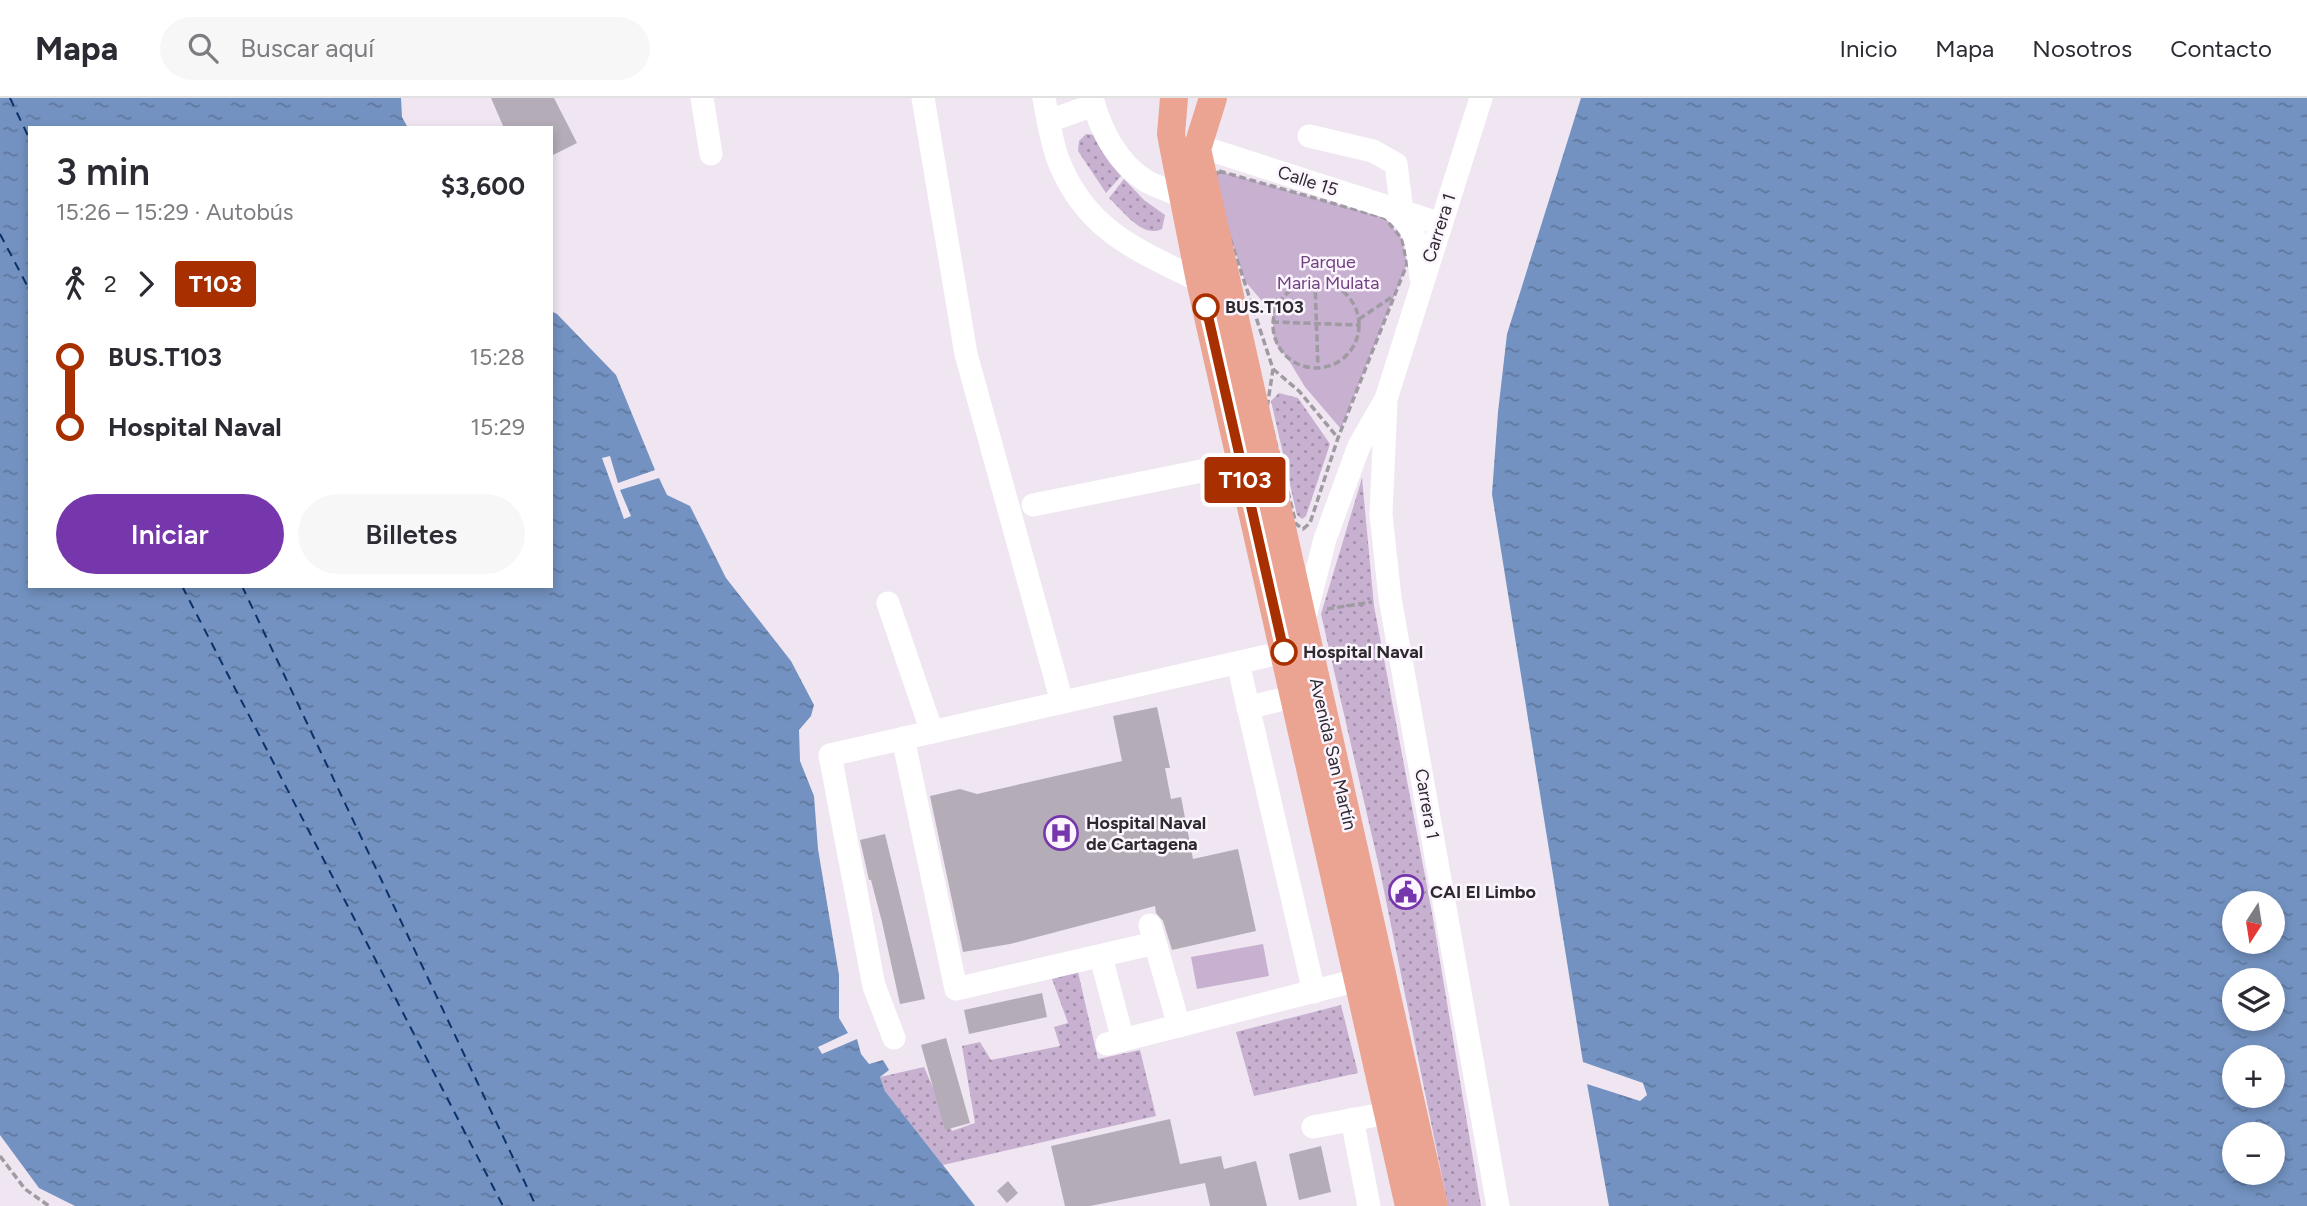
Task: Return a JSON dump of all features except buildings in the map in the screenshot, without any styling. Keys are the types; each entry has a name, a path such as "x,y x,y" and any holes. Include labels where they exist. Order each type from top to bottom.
{"main road":[{"name":"Avenida San Martín","path":"1174,98 1171,134 1185,150 1310,616 1434,1206"},
{"name":"Avenida San Martín","path":"1213,98 1185,150 1182,196 1409,1206"}],"street":[{"path":"702,98 711,154"},
{"path":"923,98 966,354 1062,702"},
{"path":"1044,98 1058,159 1074,193 1092,217 1141,252 1200,281"},
{"name":"Carrera 1","path":"1284,652 1310,616 1325,539 1359,446 1386,399 1481,98"},
{"path":"1049,121 1093,102 1103,130 1124,161 1147,181 1182,196"},
{"path":"1309,136 1373,150 1396,164 1395,209 1416,236 1422,283"},
{"name":"Calle 15","path":"1185,150 1211,150 1441,224"},
{"name":"Carrera 1","path":"1386,399 1381,514 1390,598 1498,1206"},
{"path":"1033,505 1241,463"},
{"path":"888,603 932,732"},
{"path":"894,1038 874,986 830,755 1284,652"},
{"path":"1238,663 1314,992"},
{"path":"1248,708 1294,696"},
{"path":"903,738 956,989 1101,957 1153,934 1179,1026"},
{"path":"1101,957 1115,1042 1358,980"},
{"path":"1313,1126 1388,1113"},
{"path":"1352,1119 1368,1206"}],"path":[{"path":"1219,170 1385,218 1402,239 1407,264 1338,438 1310,523 1303,529 1297,524 1267,408 1273,369 1211,180 1219,170"},
{"path":"1315,282 1318,368"},
{"path":"1315,282 1340,290 1354,304 1359,319 1354,345 1348,354 1335,364 1318,368 1300,366 1281,352 1273,333 1272,322 1276,306 1288,292 1298,286 1315,282"},
{"path":"1359,319 1394,296"},
{"path":"1272,322 1359,325"},
{"path":"1273,369 1299,391 1338,438"},
{"path":"1310,616 1390,598"},
{"path":"0,1156 25,1189 49,1206"}],"green space":[{"path":"1086,134 1095,135 1122,175 1106,193 1078,151 1079,141"},
{"name":"Parque Maria Mulata","path":"1219,171 1385,218 1402,239 1407,264 1341,429 1305,387 1276,344 1273,314 1245,281 1211,180"},
{"path":"1124,179 1144,200 1165,215 1162,229 1155,231 1141,227 1109,198"},
{"path":"1279,393 1298,398 1330,444 1306,516 1302,519 1297,515 1271,401"},
{"path":"1362,478 1374,606 1432,913 1481,1206 1448,1206 1380,871 1321,614"},
{"path":"1263,944 1269,976 1197,989 1191,957"},
{"path":"1078,972 1098,1059 1140,1050 1156,1116 943,1165 885,1091 880,1077 924,1067 952,1131 975,1123 962,1046 980,1042 991,1060 1060,1046 1054,1027 1068,1023 1052,979"},
{"path":"1341,1005 1358,1073 1254,1096 1236,1032"}],"water":[{"path":"0,98 401,98 402,117 407,126 28,126 28,588 553,588 553,312 557,314 616,375 655,470 618,483 610,456 602,458 624,519 631,516 620,490 659,478 667,495 690,506 726,578 791,661 814,705 811,716 799,730 800,761 814,796 818,849 839,975 839,1018 848,1033 818,1047 822,1054 857,1039 861,1054 869,1064 883,1060 889,1070 880,1077 885,1091 975,1206 75,1206 39,1188 0,1135"},
{"path":"1581,98 2307,98 2307,1206 1609,1206 1587,1084 1640,1101 1647,1095 1643,1083 1583,1062 1492,494 1507,334"}],"ferry route":[{"path":"10,98 28,136"},
{"path":"0,234 28,287"},
{"path":"183,588 503,1206"},
{"path":"243,588 536,1206"}],"bus line":[{"name":"T103","path":"1206,307 1284,652"}],"place":[{"name":"BUS.T103","path":"1206,307"},
{"name":"Hospital Naval","path":"1284,652"},
{"name":"Hospital Naval de Cartagena","path":"1061,833"},
{"name":"CAI El Limbo","path":"1406,892"}]}
